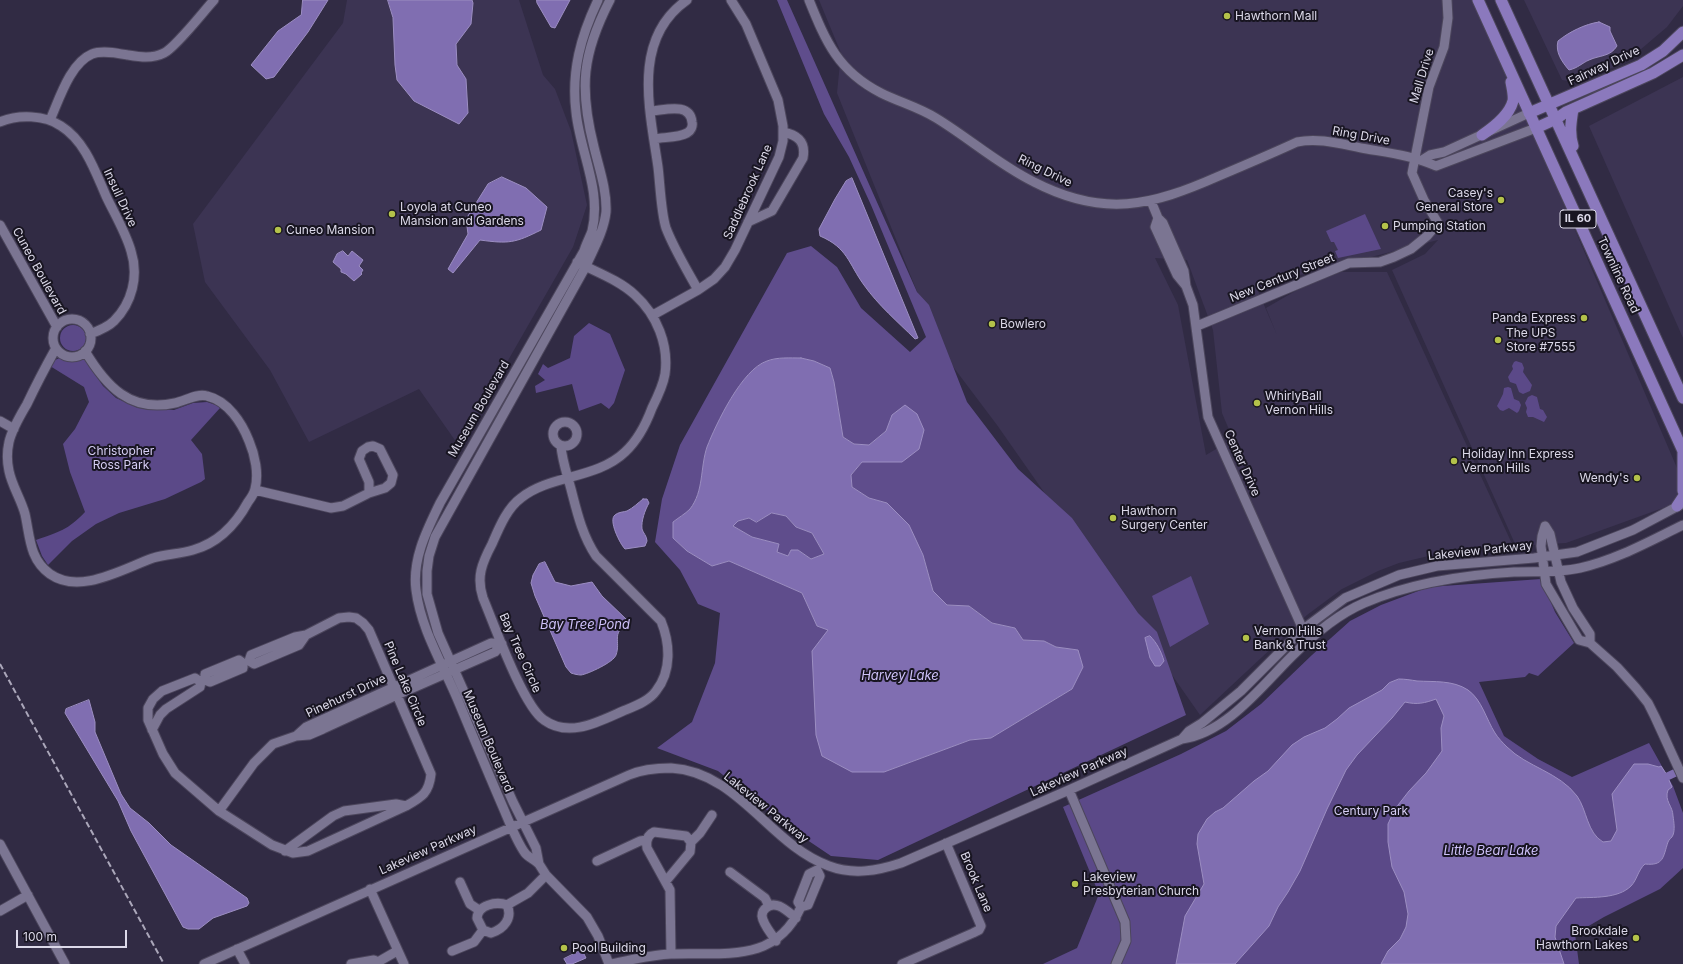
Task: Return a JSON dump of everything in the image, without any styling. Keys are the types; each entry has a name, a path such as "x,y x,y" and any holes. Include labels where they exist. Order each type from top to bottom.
{"main road":[{"name":"Townline Road","path":"1478,0 1683,451"},
{"name":"Townline Road","path":"1501,0 1683,398"},
{"name":"Fairway Drive","path":"1529,113 1641,65 1663,51 1683,32"},
{"path":"1536,128 1573,109 1652,74 1683,55"},
{"path":"1482,135 1495,127 1509,110 1513,100 1510,71"},
{"path":"1573,109 1570,122 1570,136 1578,166"},
{"path":"1683,451 1683,490"},
{"path":"1680,505 1683,497"}],"street":[{"path":"50,120 74,69 81,61 92,54 101,52 143,58 152,58 164,53 214,0"},
{"name":"Museum Boulevard","path":"539,864 536,848 447,663 420,613 416,589 417,565 425,534 440,503 577,262 592,231 595,208 594,189 576,111 576,65 580,43 588,20 598,0"},
{"name":"Museum Boulevard","path":"447,663 427,594 427,571 429,556 435,536 586,266 600,235 606,213 605,192 588,123 584,97 585,78 592,39 610,0"},
{"path":"687,0 675,10 662,27 653,46 647,82 665,224 677,251 698,290"},
{"name":"Saddlebrook Lane","path":"653,316 714,279 725,266 779,157 783,132 778,100 746,24 731,0"},
{"name":"Ring Drive","path":"809,0 830,47 852,73 862,82 881,93 924,110 955,129 1016,172 1055,193 1077,199 1114,204 1151,201 1172,196 1303,140 1329,142 1418,159 1436,166 1536,128"},
{"name":"Mall Drive","path":"1418,159 1429,87 1444,44 1448,18 1447,0"},
{"path":"651,111 682,109 692,118 693,125 689,132 683,135 654,139"},
{"path":"1418,159 1444,152 1529,113"},
{"name":"Insull Drive","path":"0,122 22,117 50,120 61,126 75,137 86,152 131,251 135,272 132,294 114,322 90,334"},
{"path":"748,222 772,211 804,158 803,142 793,134 783,132"},
{"name":"New Century Street","path":"1197,326 1280,293 1349,263 1380,262 1411,248 1427,236 1438,224 1424,200 1412,173 1418,159"},
{"name":"Center Drive","path":"1151,201 1158,218 1163,223 1184,271 1186,286 1194,305 1208,417 1308,641"},
{"name":"Cuneo Boulevard","path":"0,225 57,328"},
{"name":"Bay Tree Circle","path":"568,479 581,528 590,547 596,556 661,621 667,634 668,648 664,676 656,691 643,702 592,726 573,728 557,727 542,719 528,702 502,644 480,587 480,575 486,555 506,515 519,498 531,491 609,464 625,452 645,427 665,375 665,356 661,336 653,316 635,294 624,286 577,262"},
{"path":"75,320 85,324 90,334 90,343 86,351 81,355 70,357 60,352 56,348 53,338 57,328 65,321 75,320"},
{"path":"56,348 14,429 9,443 7,456 9,472 25,513 29,543 36,559 44,569 53,576 68,582 90,582 156,557 193,550 209,544 227,532 242,514 255,490 257,469 250,442 242,426 232,412 220,401 206,395 164,405 140,403 117,392 104,381 86,351"},
{"path":"0,421 14,429"},
{"path":"255,490 330,508 343,506 369,493 389,486 393,479 393,475 383,453 377,447 372,446 365,448 359,459 369,482 369,493"},
{"path":"561,446 568,479"},
{"name":"Lakeview Parkway","path":"204,964 512,826 634,773 652,769 679,769 710,778 722,785 818,866 844,870 867,871 884,869 1069,790 1182,738 1241,691 1302,630 1345,598 1399,575 1450,564 1556,556 1577,552 1633,530 1680,505"},
{"name":"Lakeview Parkway","path":"1182,738 1195,737 1221,724 1250,700 1308,641 1333,622 1358,606 1422,584 1442,579 1513,572 1544,572 1580,568 1610,558 1683,525"},
{"path":"1590,643 1590,634 1568,598 1559,571 1550,534 1545,526 1542,536 1542,556 1546,584 1579,640 1590,643 1617,667 1648,703 1683,778"},
{"name":"Pine Lake Circle","path":"339,618 356,618 363,622 368,630 431,774 428,790 419,799 406,806 308,851 293,853 272,845 219,811 175,774 163,754 152,730 148,720 148,708 153,698 162,691 195,678 203,681 210,682 243,668 246,662 254,664 299,645 306,635 339,618"},
{"name":"Pinehurst Drive","path":"395,691 447,663 491,642 502,644"},
{"name":"Pinehurst Drive","path":"219,811 254,763 273,744 296,736 306,727 395,691 451,672 495,652 502,644"},
{"name":"Museum Boulevard","path":"451,672 512,826 525,853 539,864"},
{"path":"152,730 160,715 166,709 200,687 203,681"},
{"path":"1069,790 1125,922 1126,941 1116,964"},
{"path":"285,851 333,816 344,811 396,804 406,806"},
{"path":"666,881 690,852 691,842 700,833 712,815"},
{"path":"671,954 670,890 647,848 647,840 651,834 658,832 686,836 691,842"},
{"path":"597,861 640,840 647,840"},
{"name":"Brook Lane","path":"902,964 979,930 981,926 979,918 946,843"},
{"path":"0,844 65,964"},
{"path":"539,864 546,875 587,917 598,936 610,964 671,954 710,960 741,956 760,950 776,941 792,926 801,907 808,905 820,876 818,866"},
{"path":"730,872 765,898 769,906"},
{"path":"507,905 509,914 506,924 491,933 483,930 477,918 479,910 483,907 494,904 502,903 507,905 528,893 546,875"},
{"path":"460,882 470,904 479,910"},
{"path":"370,889 404,964"},
{"path":"0,910 28,895"},
{"path":"776,941 762,917 764,910 769,906 780,906 796,918"},
{"path":"452,951 474,942 483,930"},
{"path":"237,949 245,964"},
{"path":"351,964 374,960 378,963 397,951"}],"shaded area":[{"name":"Loyola at Cuneo Mansion and Gardens","path":"347,0 519,0 543,75 555,89 571,131 587,205 573,247 459,446 419,389 309,442 270,370 205,282 193,224 343,23"},
{"path":"777,0 787,0 917,292 929,305 967,402 1018,469 1072,518 1138,613 1157,632 1186,715 878,860 831,856 788,827 718,771 657,748 692,722 715,663 720,613 698,604 680,570 655,542 662,499 680,445 787,253 811,246 837,267 861,308 910,352 926,337 871,205 849,157 824,114","holes":["788,358 801,358 814,361 830,368 834,382 843,437 854,444 869,445 886,431 892,415 876,461 862,462 851,475 852,487 869,498 887,503 923,555 933,591 947,605 969,606 992,623 1015,628 1023,640 1044,641 1056,647 1078,650 1072,689 991,738 970,740 884,772 829,630 817,626 802,593 729,561 712,566 687,551 673,538 673,522 690,509 698,495 707,447 723,412 739,386 758,366 767,361"]},
{"path":"819,0 1474,0 1560,195 1680,475 1683,488 1674,504 1566,543 1516,546 1392,270 1425,254 1438,240 1296,276 1258,291 1277,335 1266,308 1304,286 1341,272 1387,272 1513,546 1476,548 1437,554 1399,563 1378,571 1342,589 1307,615 1200,715 997,425 948,360 916,289 837,93 841,53","holes":["1155,258 1187,260 1213,330 1222,413 1233,439 1206,455 1178,305"]},
{"path":"1524,0 1683,0 1683,6 1667,27 1627,61 1579,83 1562,80"},
{"path":"1683,77 1683,338 1589,126"},
{"path":"772,513 786,516 796,527 812,533 824,554 811,559 798,550 791,550 788,556 776,552 779,544 752,537 733,526 738,521 749,518 756,522"}],"green space":[{"path":"1365,214 1381,249 1338,258 1335,251 1338,250 1334,242 1331,242 1326,231"},
{"path":"589,323 610,334 625,370 614,403 609,409 601,403 579,411 572,384 536,393 535,386 545,380 538,374 543,364 548,368 570,358 574,336"},
{"path":"73,325 82,329 86,338 82,347 73,351 64,347 60,338 64,329"},
{"name":"Christopher Ross Park","path":"64,356 85,360 103,386 116,398 138,408 174,410 193,403 207,402 220,408 191,440 202,454 205,479 165,499 119,513 96,524 72,541 48,565 42,556 36,540 63,530 85,512 70,472 63,444 75,429 89,402 84,387 50,366 55,360"},
{"path":"1516,361 1522,363 1524,368 1523,372 1532,385 1530,391 1523,394 1519,392 1516,384 1510,382 1508,377 1513,369 1512,366 1514,362"},
{"path":"1504,388 1511,388 1514,399 1519,401 1521,405 1517,413 1509,408 1503,411 1500,410 1497,406 1503,394"},
{"path":"1532,395 1537,397 1540,409 1543,410 1547,417 1544,422 1533,417 1528,417 1525,403 1528,397"},
{"path":"1191,576 1209,624 1170,647 1152,596"},
{"name":"Century Park","path":"1541,579 1555,612 1574,643 1538,676 1529,673 1525,677 1479,682 1504,736 1538,759 1572,777 1649,743 1673,786 1683,813 1683,868 1660,889 1604,917 1575,934 1579,964 1043,964 1077,948 1099,894 1063,807 1181,754 1226,731 1261,704 1350,621 1381,605 1429,587"}],"water":[{"path":"303,0 328,0 308,32 274,77 266,79 251,65 278,31 301,15"},
{"path":"388,0 472,0 471,24 456,44 457,65 466,79 468,113 459,124 414,101 397,80 393,18"},
{"path":"537,0 570,0 555,28 551,27 537,3"},
{"path":"1599,22 1610,27 1610,31 1617,46 1608,54 1589,60 1569,70 1558,53 1558,41 1577,29"},
{"path":"502,177 526,188 547,207 541,230 525,238 512,241 498,242 480,240 453,273 448,269 468,234 466,219 488,184"},
{"path":"852,178 918,338 915,339 875,299 842,251 820,236 819,229 835,199 846,181"},
{"path":"343,251 348,256 352,251 363,260 359,266 363,270 361,273 362,274 354,281 346,274 341,272 341,269 333,262 337,254"},
{"name":"Harvey Lake","path":"779,358 801,358 814,361 830,368 834,382 843,437 854,444 869,445 886,431 892,415 905,405 917,414 924,430 919,449 902,462 862,462 851,475 852,487 869,498 887,503 909,525 923,555 933,591 947,605 969,606 992,623 1015,628 1023,640 1044,641 1056,647 1078,650 1083,667 1072,689 991,738 970,740 884,772 852,772 822,756 816,735 812,651 828,630 817,626 802,593 729,561 712,566 687,551 673,538 673,522 690,509 698,495 707,447 723,412 739,386 758,366 767,361","holes":["772,513 786,516 796,527 812,533 824,554 811,559 798,550 791,550 788,556 777,552 779,544 752,537 733,526 738,521 749,518 756,522"]},
{"path":"643,499 647,499 649,503 642,523 642,529 647,541 645,546 625,549 620,542 614,527 613,518 618,513 629,510"},
{"name":"Bay Tree Pond","path":"545,562 555,582 571,586 592,582 602,596 626,619 627,624 619,631 617,638 616,655 611,661 581,675 571,673 566,667 535,596 531,583 533,575 539,564"},
{"path":"1150,636 1157,644 1163,657 1164,661 1160,666 1155,666 1150,658 1145,638"},
{"name":"Little Bear Lake","path":"1399,679 1450,683 1468,690 1477,699 1495,733 1507,747 1524,760 1552,775 1570,788 1577,796 1590,827 1603,842 1611,841 1617,830 1612,794 1634,764 1661,766 1667,775 1663,777 1665,780 1668,778 1672,787 1668,790 1667,797 1673,812 1674,826 1673,835 1668,841 1662,859 1656,864 1645,864 1635,881 1626,890 1612,895 1576,898 1556,926 1555,937 1564,964 1381,964 1388,951 1400,939 1406,927 1408,914 1404,892 1392,867 1388,842 1388,824 1395,809 1426,773 1442,751 1441,728 1444,716 1436,699 1421,703 1405,702 1357,755 1346,770 1300,871 1278,907 1269,926 1235,964 1176,964 1185,916 1204,884 1197,844 1198,834 1207,819 1215,812 1223,808 1268,771 1292,745 1304,737 1325,728 1349,708 1382,690 1389,683"},
{"path":"89,700 95,722 95,732 121,794 130,808 149,823 171,845 247,898 249,903 247,906 213,918 199,929 188,929 183,927 131,831 118,801 65,713 66,709"},
{"path":"582,950 586,958 572,964 567,964 564,959"}],"waterway":[{"path":"1664,778 1683,769"}],"railway":[{"path":"0,664 164,964"}],"place":[{"name":"Hawthorn Mall","path":"1227,16"},
{"name":"Casey's General Store","path":"1501,200"},
{"name":"Loyola at Cuneo Mansion and Gardens","path":"392,214"},
{"name":"Pumping Station","path":"1385,226"},
{"name":"Cuneo Mansion","path":"278,230"},
{"name":"Panda Express","path":"1584,318"},
{"name":"Bowlero","path":"992,324"},
{"name":"The UPS Store #7555","path":"1498,340"},
{"name":"WhirlyBall Vernon Hills","path":"1257,403"},
{"name":"Holiday Inn Express Vernon Hills","path":"1454,461"},
{"name":"Wendy's","path":"1637,478"},
{"name":"Hawthorn Surgery Center","path":"1113,518"},
{"name":"Vernon Hills Bank & Trust","path":"1246,638"},
{"name":"Lakeview Presbyterian Church","path":"1075,884"},
{"name":"Brookdale Hawthorn Lakes","path":"1636,938"},
{"name":"Pool Building","path":"564,948"}]}
